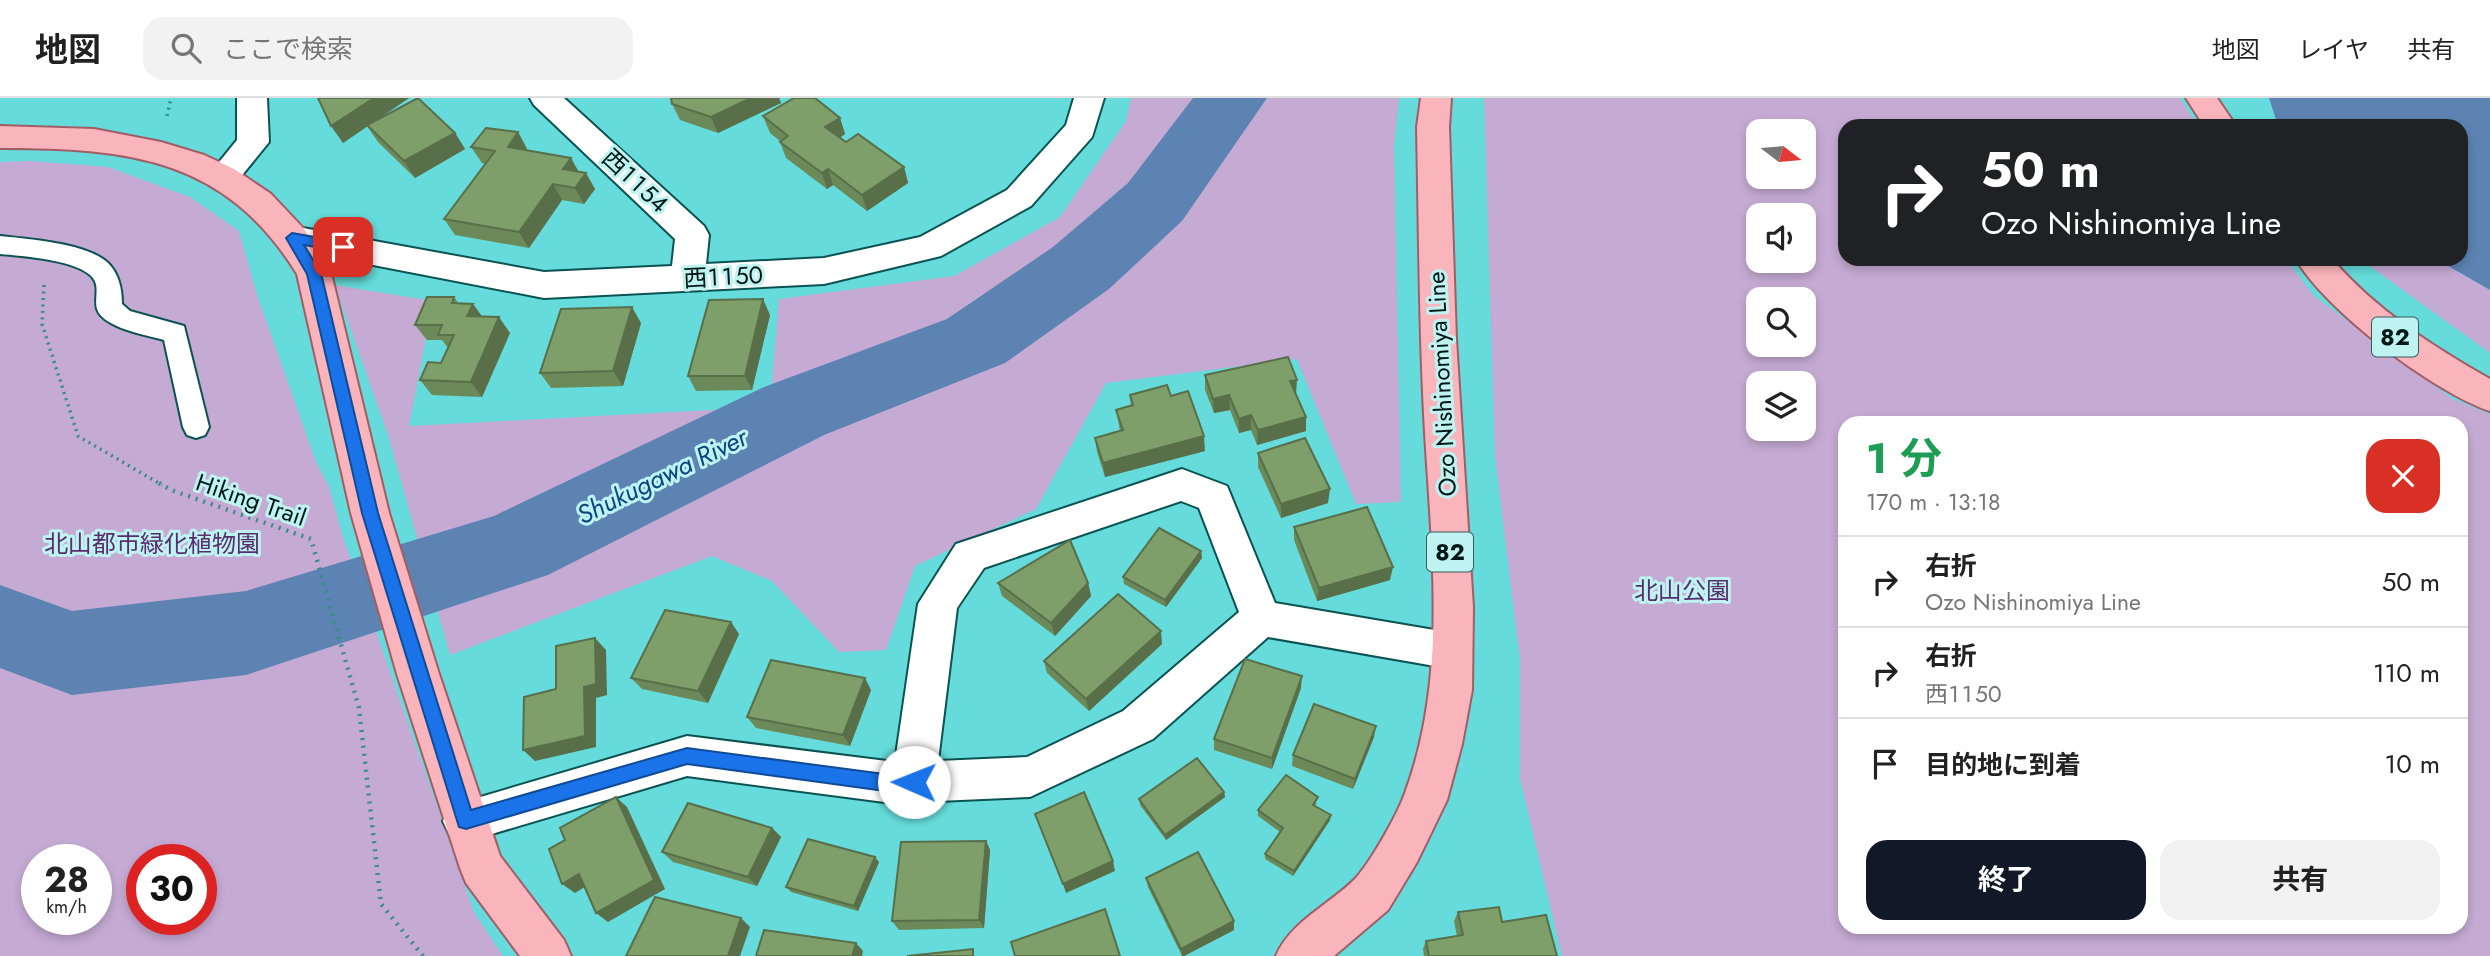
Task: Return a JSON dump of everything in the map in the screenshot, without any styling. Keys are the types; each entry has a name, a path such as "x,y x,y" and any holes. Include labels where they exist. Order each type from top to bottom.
{"main road":[{"name":"Ozo Nishinomiya Line","path":"1299,956 1372,894 1407,835 1424,800 1441,744 1451,690 1453,607 1438,339 1433,127 1436,98"},
{"path":"2201,98 2215,119"},
{"path":"0,137 62,137 129,146 193,163 223,177 259,202 292,238 314,273 370,513 418,674 482,868 548,956"},
{"name":"82","path":"2319,266 2362,312 2421,357 2490,397"}],"street":[{"path":"223,177 253,142 251,98"},
{"name":"西１１５４","path":"545,98 692,235 687,279"},
{"name":"西１１５０","path":"292,238 544,285 824,271 929,247 1019,198 1081,129 1089,98"},
{"path":"914,782 938,604 971,556 1182,485 1214,497 1261,618"},
{"path":"1261,618 1452,651"},
{"path":"466,821 687,756 892,783 1030,777 1138,726 1261,618"}],"lane":[{"path":"0,245 72,257 100,268 110,288 109,308 122,318 175,333 196,427"}],"path":[{"name":"Hiking Trail","path":"72,257 43,286 42,324 78,436 171,490 311,539 359,708 381,904 423,956"}],"green space":[{"path":"1131,98 1399,98 1394,146 1401,502 1356,504 1297,359 1106,383 1036,509 915,566 886,650 839,652 772,581 712,556 450,655 388,435 335,285 433,301 409,426 770,407 779,299 954,276 1060,217 1126,121"},
{"name":"北山公園","path":"1484,98 2180,98 2194,119 1838,119 1838,266 2291,266 2314,296 2453,399 2490,414 2490,956 1562,956 1520,779 1520,660 1495,457"},
{"name":"北山都市緑化植物園","path":"30,161 108,167 190,197 239,231 257,295 316,462 329,487 343,537 474,912 503,956 0,956 0,162"},
{"path":"2370,266 2448,266 2490,290 2490,353"}],"water":[{"path":"2269,98 2490,98 2490,290 2448,266 2468,266 2468,119 2276,119"}],"building":[{"path":"318,98 374,98 331,126"},
{"path":"418,98 455,133 404,161 367,125"},
{"path":"671,98 751,98 711,117 672,104"},
{"path":"794,98 815,98 840,118 825,127 846,142 858,134 904,167 862,195 828,169 822,173 780,142 788,136 763,116"},
{"path":"486,128 518,132 508,147 571,158 563,169 586,173 575,188 553,184 519,232 444,219 495,151 471,147"},
{"path":"427,297 454,297 452,303 473,304 467,316 499,317 471,382 420,380 428,362 441,363 454,335 438,335 442,325 415,325"},
{"path":"763,299 745,376 688,376 709,300"},
{"path":"632,307 613,371 540,373 561,309"},
{"path":"1288,357 1297,380 1290,381 1306,417 1258,430 1251,415 1239,419 1229,395 1213,399 1205,375"},
{"path":"1167,385 1171,396 1188,391 1204,436 1103,463 1095,438 1123,430 1116,410 1133,405 1130,395"},
{"path":"1305,438 1330,489 1281,504 1258,453"},
{"path":"1367,507 1393,567 1319,588 1294,527"},
{"path":"1159,528 1201,551 1165,600 1123,577"},
{"path":"1070,540 1088,583 1051,623 998,583"},
{"path":"1118,594 1161,631 1086,699 1044,661"},
{"path":"665,610 731,622 698,691 631,678"},
{"path":"595,638 596,684 584,687 585,736 523,750 524,697 556,689 556,646"},
{"path":"1245,659 1302,676 1272,758 1214,739"},
{"path":"771,660 865,678 843,735 747,717"},
{"path":"1314,704 1376,726 1355,779 1293,755"},
{"path":"1197,758 1224,792 1165,835 1139,799"},
{"path":"1286,775 1318,797 1313,805 1331,815 1294,871 1265,854 1283,828 1258,810"},
{"path":"1084,792 1113,861 1063,884 1035,814"},
{"path":"616,797 654,880 596,913 579,874 562,884 549,849 565,840 560,828"},
{"path":"688,803 772,828 748,877 662,852"},
{"path":"808,839 875,857 854,906 786,887"},
{"path":"986,841 979,920 892,921 901,842"},
{"path":"1198,852 1234,921 1181,949 1146,878"},
{"path":"655,897 741,918 728,956 626,956"},
{"path":"1499,907 1502,922 1546,915 1557,956 1429,956 1426,941 1463,935 1458,912"},
{"path":"1105,909 1120,956 1015,956 1011,942"},
{"path":"764,930 856,943 852,956 756,956"},
{"path":"973,949 973,956 907,956"}],"waterway":[{"name":"Shukugawa River","path":"0,626 72,653 246,633 516,548 794,411 976,341 1081,268 1155,202 1231,98"}],"route":[{"path":"343,247 292,238 314,273 370,513 466,821 687,756 892,783 914,782"}]}
